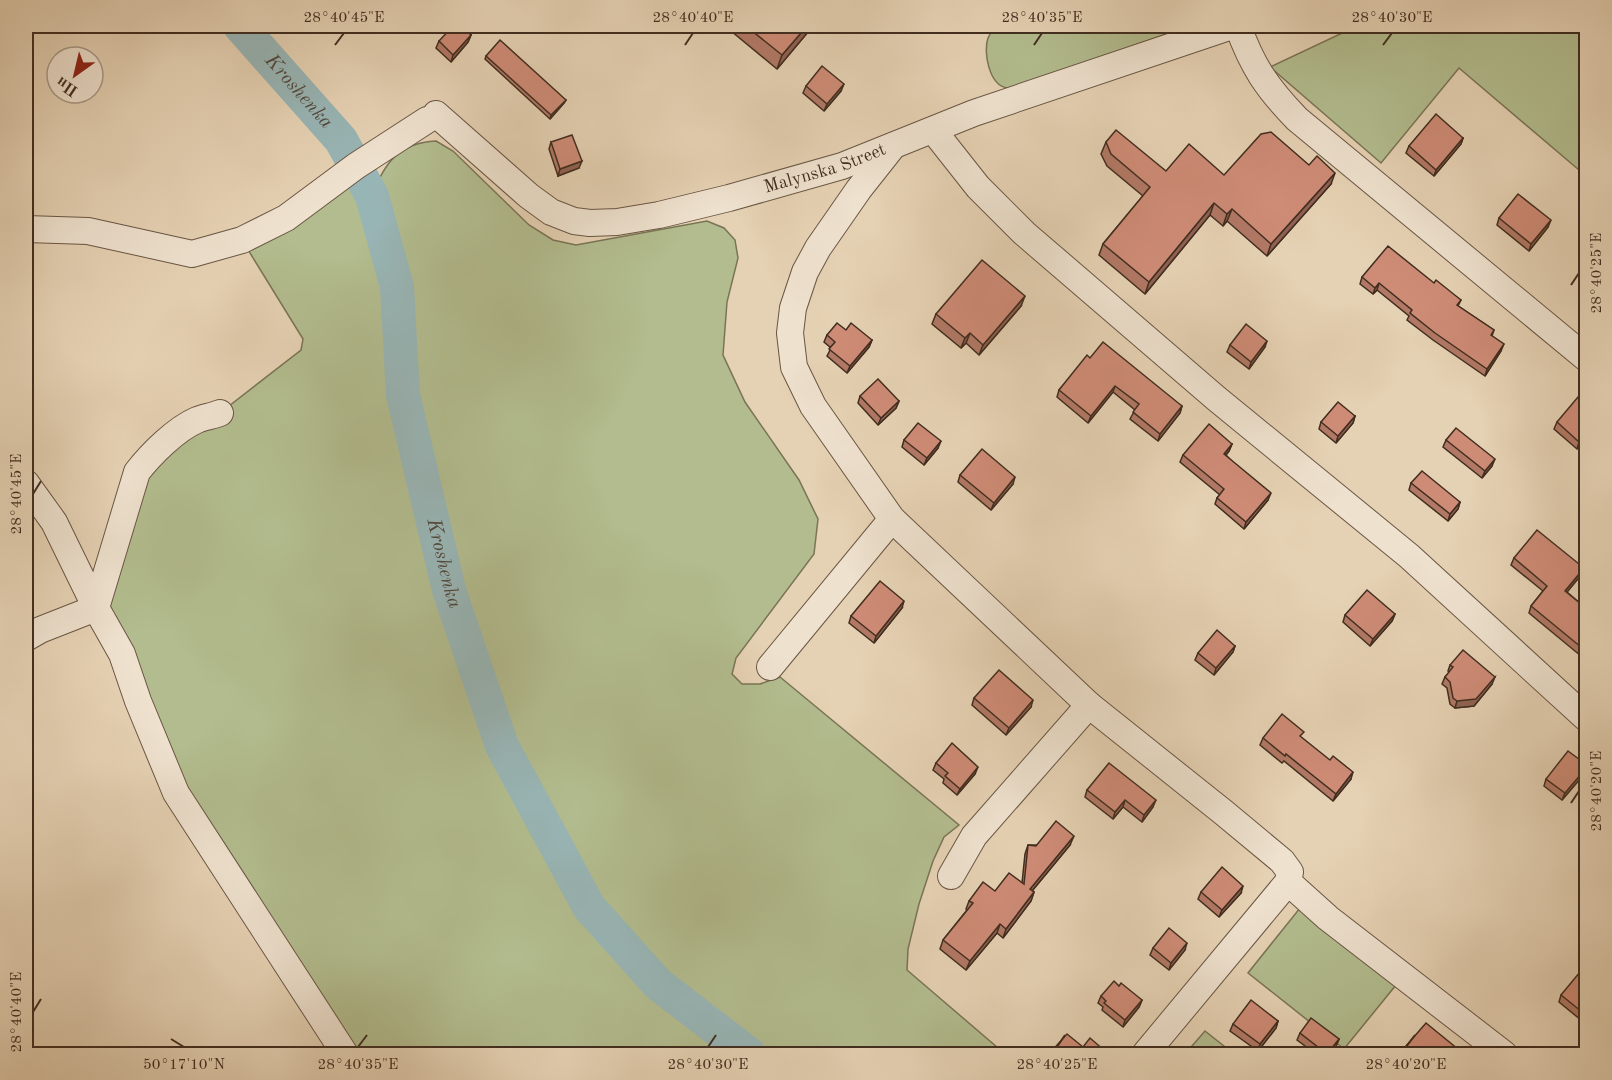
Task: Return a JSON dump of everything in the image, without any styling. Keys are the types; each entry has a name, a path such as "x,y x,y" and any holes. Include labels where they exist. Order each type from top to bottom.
{"street":[{"name":"Malynska Street","path":"26,229 88,231 192,254 242,240 286,218 356,166 432,117 551,212 590,223 648,217 729,198 842,166 974,113 1232,26"},
{"path":"1238,26 1255,68 1271,92 1297,119 1587,358"},
{"path":"933,130 978,187 1023,233 1217,399 1409,556 1587,717"},
{"path":"893,146 859,189 814,256 805,272 793,308 790,333 794,367 813,406 892,519 1089,705 1282,861 1290,872 1288,882 1145,1054"},
{"path":"96,608 137,472 148,458 189,425 220,413"},
{"path":"26,483 54,522 96,608 122,654 138,701 176,793 345,1054"},
{"path":"770,668 892,519"},
{"path":"26,638 40,630 96,608"},
{"path":"951,876 974,836 1089,705"},
{"path":"1288,882 1328,918 1504,1054"}],"green space":[{"path":"996,26 1189,26 1022,85 1007,88 996,81 987,59 988,38"},
{"path":"1357,26 1579,26 1586,31 1586,176 1459,68 1381,163 1270,67"},
{"path":"436,141 453,151 529,225 553,240 576,245 707,221 724,228 735,240 738,258 727,302 723,355 745,402 799,480 818,519 814,554 736,658 732,674 742,684 760,684 780,677 959,825 944,837 933,861 908,949 907,970 1005,1054 345,1054 315,1010 138,701 103,586 137,472 220,413 301,350 303,339 242,240 356,166 372,195 382,173 395,156 412,146"},
{"path":"1300,908 1396,985 1344,1049 1248,973"},
{"path":"1205,1031 1234,1054 1185,1054"}],"building":[{"path":"453,26 460,26 471,35 453,55 439,41"},
{"path":"746,26 807,26 782,55"},
{"path":"500,40 566,100 551,115 486,56"},
{"path":"822,66 844,84 827,104 806,86"},
{"path":"1436,114 1463,138 1436,170 1409,146"},
{"path":"1116,130 1166,171 1189,144 1224,175 1261,134 1271,132 1309,165 1317,156 1335,173 1271,244 1232,209 1227,214 1214,203 1149,282 1103,244 1150,187 1111,154 1106,142"},
{"path":"572,135 582,161 560,169 551,142"},
{"path":"1518,194 1551,220 1531,244 1499,218"},
{"path":"1388,246 1434,283 1436,280 1461,300 1457,305 1494,330 1491,335 1504,344 1487,369 1435,333 1410,313 1412,310 1379,283 1375,288 1362,277"},
{"path":"982,260 1025,296 983,345 970,333 965,338 936,314"},
{"path":"837,323 846,330 851,323 872,340 850,366 829,349 835,342 827,335"},
{"path":"1246,324 1267,341 1251,362 1230,345"},
{"path":"1103,342 1182,406 1160,434 1133,412 1139,404 1115,386 1091,416 1059,390 1087,355 1090,358"},
{"path":"878,379 899,401 881,418 860,396"},
{"path":"1578,397 1587,404 1587,441 1583,438 1579,442 1557,422"},
{"path":"1338,402 1355,416 1338,436 1321,422"},
{"path":"918,423 941,441 927,458 904,440"},
{"path":"1209,424 1232,444 1224,454 1271,493 1246,522 1217,498 1224,489 1183,455"},
{"path":"1456,428 1495,459 1485,471 1446,440"},
{"path":"982,449 1015,477 994,503 960,475"},
{"path":"1422,471 1460,502 1450,514 1411,483"},
{"path":"1537,530 1584,568 1565,591 1587,609 1587,652 1531,606 1547,586 1514,558"},
{"path":"880,581 904,601 876,636 851,616"},
{"path":"1367,590 1395,614 1373,639 1345,615"},
{"path":"1217,630 1235,646 1216,668 1198,653"},
{"path":"1463,650 1495,677 1476,699 1457,701 1453,698 1450,682 1445,677 1453,667 1450,665"},
{"path":"999,670 1033,700 1009,728 974,698"},
{"path":"1282,714 1304,732 1300,736 1330,760 1333,756 1353,772 1336,794 1263,738"},
{"path":"952,743 978,767 960,789 945,776 948,773 936,763"},
{"path":"1568,751 1587,767 1565,793 1546,779"},
{"path":"1109,763 1156,800 1144,815 1125,800 1115,812 1087,790"},
{"path":"1056,821 1074,836 1030,889 1034,892 1006,929 1000,924 970,961 943,940 973,903 969,901 983,882 995,891 1009,873 1024,884 1028,845 1036,846"},
{"path":"1222,867 1243,886 1222,910 1201,892"},
{"path":"1169,928 1187,943 1171,963 1153,948"},
{"path":"1580,972 1587,978 1587,1016 1561,995"},
{"path":"1114,981 1119,986 1121,983 1142,1000 1125,1020 1104,1003 1106,1001 1101,996"},
{"path":"1251,1000 1278,1021 1260,1044 1233,1024"},
{"path":"1311,1018 1339,1039 1327,1054 1300,1033"},
{"path":"1426,1023 1464,1054 1399,1054"},
{"path":"1067,1034 1083,1047 1090,1038 1105,1051 1102,1054 1049,1054"}],"waterway":[{"name":"Kroshenka","path":"240,26 341,140 372,196 397,287 403,395 449,590 502,746 589,907 658,984 749,1054"}]}
